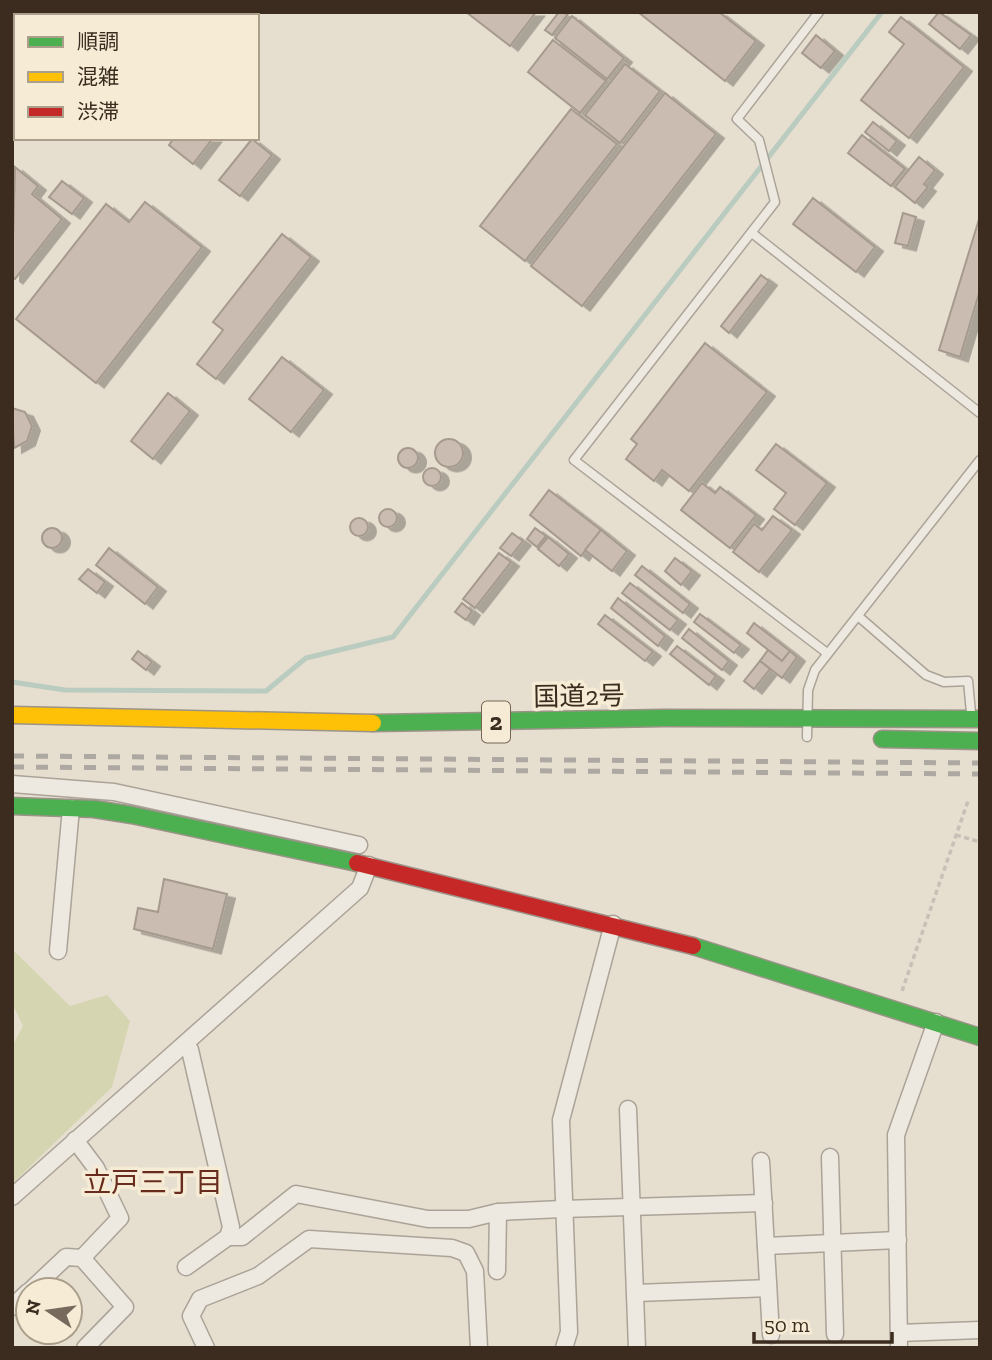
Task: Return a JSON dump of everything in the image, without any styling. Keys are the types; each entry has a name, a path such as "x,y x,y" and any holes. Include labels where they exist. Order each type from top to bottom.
{"main road":[{"name":"国道2号","path":"12,715 442,724 806,718 975,719"},
{"name":"国道2号","path":"125,734 540,737"},
{"path":"860,738 980,741"},
{"path":"12,806 71,807 132,815 369,865 613,924 732,957 980,1037"}],"street":[{"path":"12,784 114,792 359,845"},
{"path":"58,951 71,807"},
{"path":"12,1197 360,888 369,865"},
{"path":"564,1348 569,1332 562,1209 561,1120 613,924"},
{"path":"936,1022 896,1135 899,1340 980,1330"},
{"path":"186,1043 190,1050 231,1227 228,1237"},
{"path":"628,1109 634,1205 637,1348"},
{"path":"75,1140 96,1168 120,1218 82,1258"},
{"path":"830,1157 835,1334"},
{"path":"761,1161 771,1335"},
{"path":"186,1266 228,1237 242,1237 296,1194 428,1219 469,1219 498,1212 634,1205 764,1203"},
{"path":"497,1271 498,1212"},
{"path":"206,1348 191,1316 200,1300 258,1276 309,1239 452,1248 466,1253 475,1271 479,1348"},
{"path":"766,1246 898,1240"},
{"path":"45,1276 66,1257 82,1258 125,1307 85,1348"},
{"path":"636,1293 768,1288"}],"lane":[{"path":"819,12 737,119 759,140 775,202 574,460 827,653"},
{"path":"752,233 980,413"},
{"path":"807,737 810,679 827,653 980,460"},
{"path":"858,616 926,675 944,682 968,681 975,719"}],"path":[{"path":"896,1009 968,800"},
{"path":"956,835 980,842"}],"green space":[{"path":"12,949 70,1006 107,995 130,1021 112,1087 12,1184 12,1047 23,1026 12,1003"}],"building":[{"path":"466,12 536,12 510,46"},
{"path":"559,12 568,14 552,35 545,30"},
{"path":"638,12 719,12 756,41 725,81"},
{"path":"939,12 971,35 960,49 929,24"},
{"path":"572,16 624,58 607,79 555,38"},
{"path":"901,17 964,67 909,138 861,100 904,44 889,32"},
{"path":"816,35 835,51 821,68 802,53"},
{"path":"553,40 606,81 580,113 528,72"},
{"path":"625,64 660,91 620,143 585,115"},
{"path":"665,93 716,134 582,306 531,266"},
{"path":"571,109 617,144 525,261 480,226"},
{"path":"873,122 897,141 889,151 865,132"},
{"path":"862,135 905,169 891,186 848,153"},
{"path":"173,140 211,140 193,164 169,145"},
{"path":"251,140 272,155 240,196 219,180"},
{"path":"919,157 935,170 924,184 928,187 915,203 895,187"},
{"path":"15,167 38,186 32,194 62,219 15,279 12,277"},
{"path":"62,181 84,198 72,214 49,197"},
{"path":"813,198 875,247 856,272 793,224"},
{"path":"145,202 202,247 96,383 16,319 106,204 129,222"},
{"path":"903,213 916,217 908,246 895,243"},
{"path":"980,216 980,290 960,357 939,350"},
{"path":"282,234 311,257 216,379 197,364 223,330 213,322"},
{"path":"761,275 769,281 729,333 721,326"},
{"path":"705,343 767,392 689,491 662,470 654,481 626,459 637,444 631,439"},
{"path":"282,357 324,390 291,432 249,399"},
{"path":"168,393 190,411 153,459 131,441"},
{"path":"12,408 25,412 32,426 27,441 14,448"},
{"path":"449,439 459,443 463,453 459,463 449,467 439,463 435,453 439,443"},
{"path":"776,444 827,483 795,525 774,509 786,493 756,470"},
{"path":"404,448 412,448 418,458 412,468 404,468 398,462 398,454"},
{"path":"428,468 436,468 441,477 439,484 428,486 423,481 423,473"},
{"path":"702,483 715,493 720,487 756,515 730,548 681,510"},
{"path":"549,490 601,530 581,556 530,515"},
{"path":"388,509 394,512 397,518 394,524 388,527 382,524 379,518 382,512"},
{"path":"773,516 792,530 759,572 733,552 754,524 762,530"},
{"path":"359,518 366,520 366,534 359,536 352,534 350,527 352,520"},
{"path":"48,528 56,528 62,538 56,548 48,548 42,542 42,534"},
{"path":"535,528 546,536 537,547 527,539"},
{"path":"601,530 627,551 612,571 585,550"},
{"path":"512,533 523,541 511,556 500,548"},
{"path":"548,537 569,554 559,566 538,549"},
{"path":"109,548 158,587 145,604 96,565"},
{"path":"499,553 511,562 475,608 463,599"},
{"path":"675,558 692,571 681,585 665,571"},
{"path":"642,566 690,604 683,613 635,575"},
{"path":"88,569 105,582 97,593 79,579"},
{"path":"630,583 678,620 670,630 622,593"},
{"path":"618,598 665,636 658,646 611,608"},
{"path":"462,603 472,611 466,620 455,612"},
{"path":"700,614 741,645 734,653 694,622"},
{"path":"605,615 653,652 645,661 598,624"},
{"path":"754,623 790,651 782,661 747,633"},
{"path":"689,629 729,661 722,670 682,638"},
{"path":"677,646 716,676 709,685 670,654"},
{"path":"768,650 782,661 790,651 797,657 782,678 760,661"},
{"path":"138,651 152,662 146,670 132,659"},
{"path":"760,661 770,669 754,689 744,681"},
{"path":"164,879 227,894 213,949 134,929 138,908 158,912"}],"waterway":[{"path":"12,682 65,690 266,691 306,658 393,637 882,12"}],"railway":[{"path":"12,756 980,763"},
{"path":"12,767 980,774"}],"traffic: fast":[{"path":"373,723 664,718 980,719"},
{"path":"882,739 980,741"},
{"path":"12,806 94,809 132,815 357,863"},
{"path":"693,946 980,1037"}],"traffic: slow":[{"path":"12,715 373,723"}],"traffic: jam":[{"path":"357,863 693,946"}],"district":[{"name":"立戸三丁目","path":"153,1182"}]}
